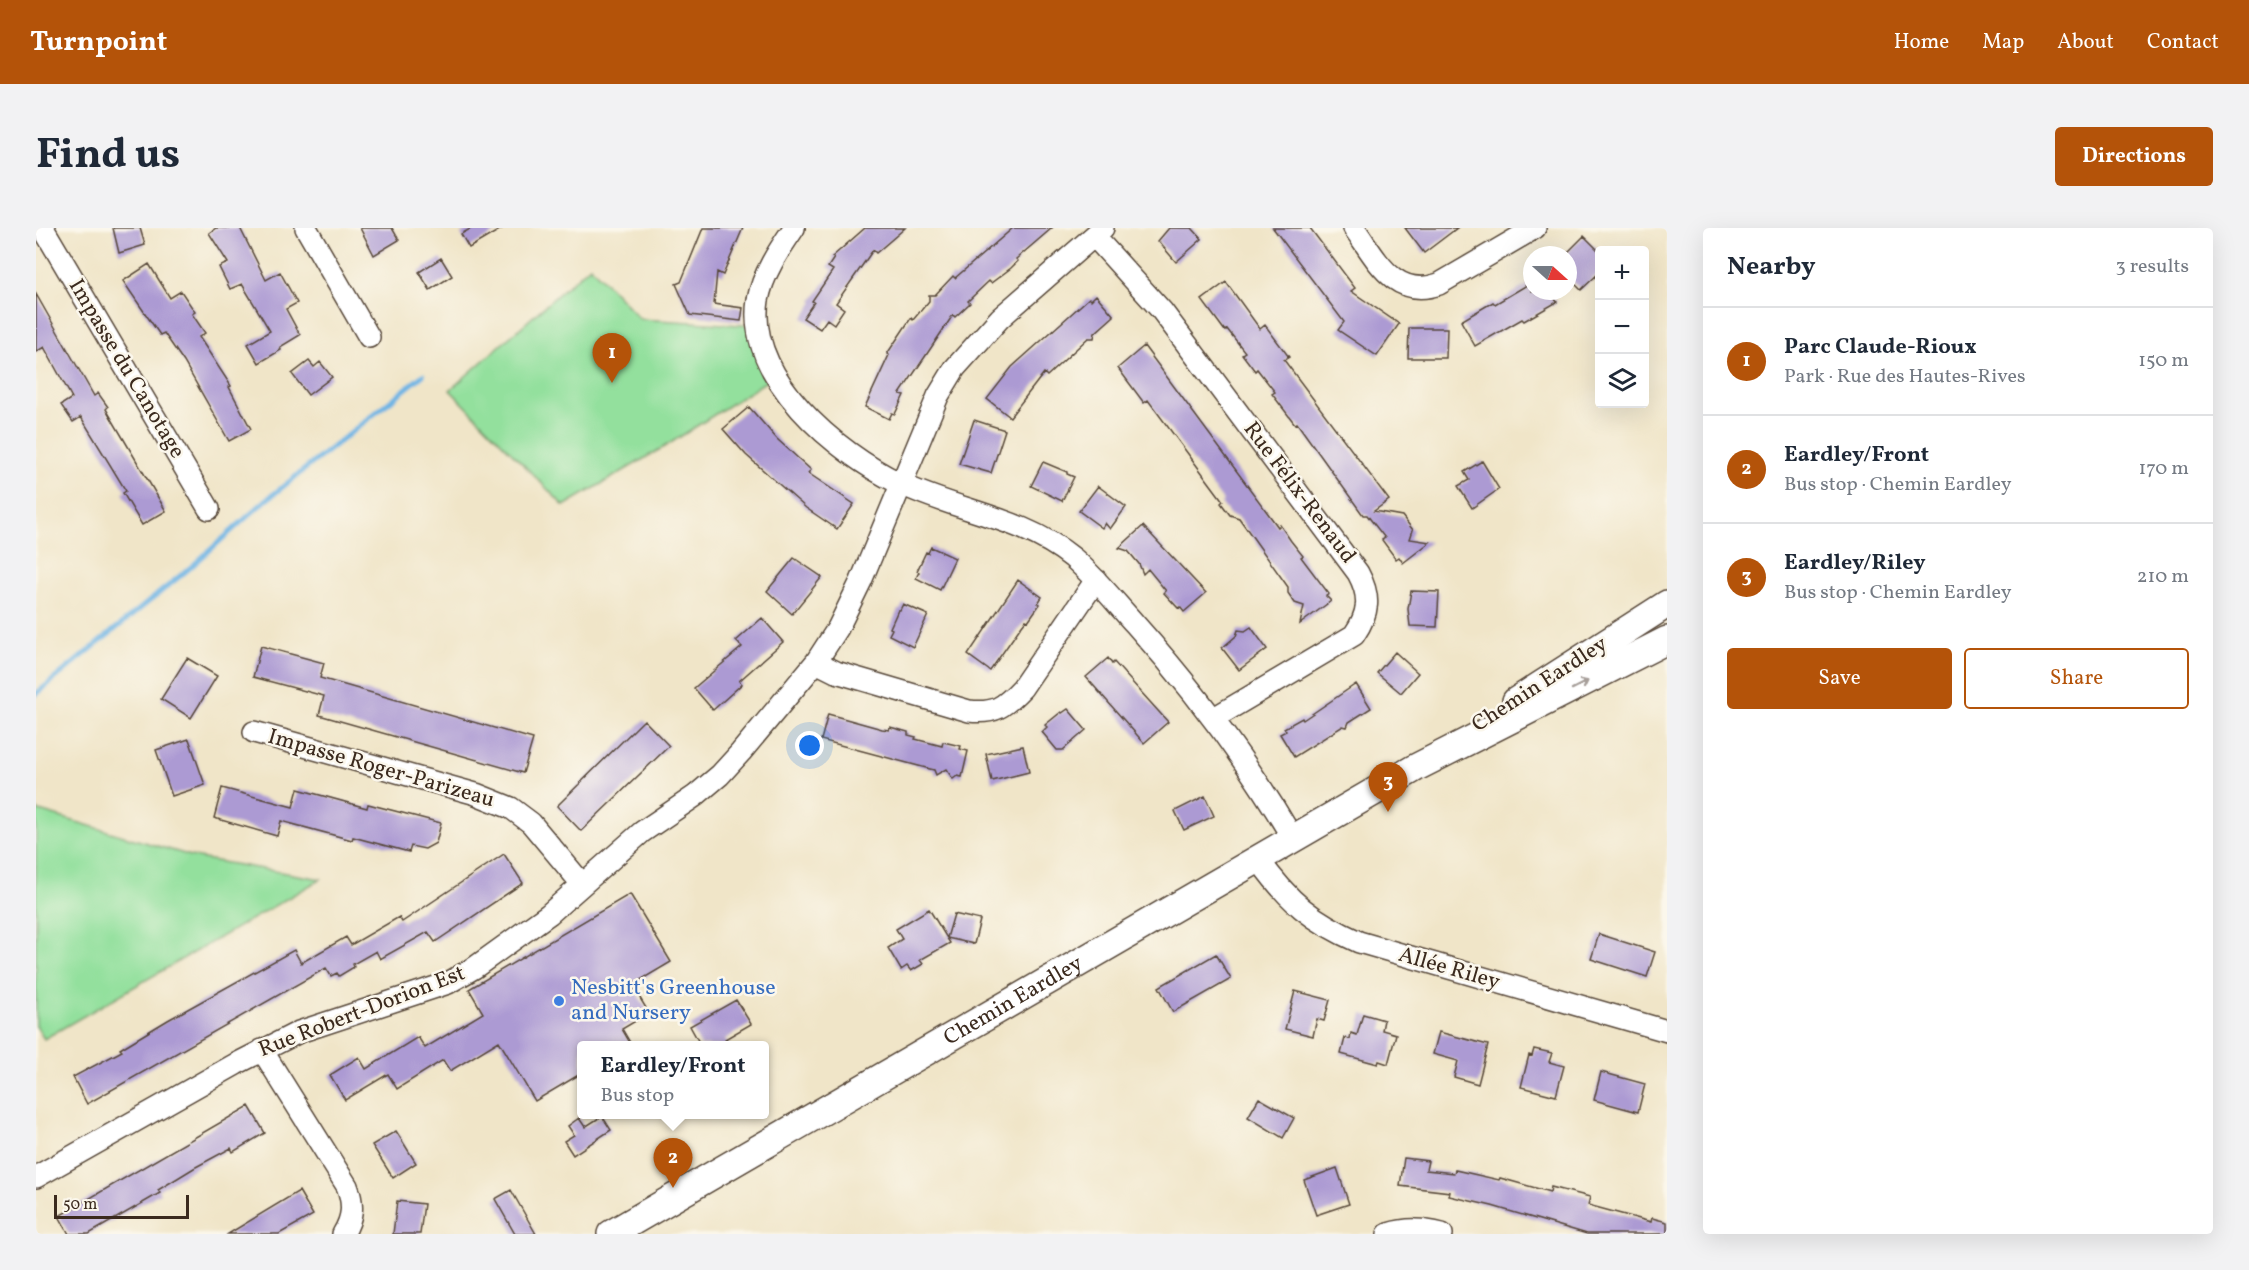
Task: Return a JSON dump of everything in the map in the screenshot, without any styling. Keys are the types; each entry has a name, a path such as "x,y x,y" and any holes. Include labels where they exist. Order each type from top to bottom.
{"main road":[{"name":"Chemin Eardley","path":"1415,768 1608,640 1667,604"},
{"name":"Chemin Eardley","path":"611,1234 1415,768 1667,640"}],"street":[{"name":"Impasse du Canotage","path":"43,228 209,509"},
{"path":"306,228 369,337"},
{"path":"794,228 764,279 759,300 757,326 769,364 790,395 816,425 840,447 900,484 1026,530 1072,558 1096,580 1214,718 1293,839"},
{"path":"1354,228 1386,273 1407,287 1428,288 1439,284 1534,228"},
{"name":"Rue Robert-Dorion Est","path":"36,1177 262,1050 299,1032 448,983 474,968 549,914 642,832 695,796 720,775 816,662 838,628 861,581 938,396 955,368 1000,318 1098,232"},
{"name":"Rue Félix-Renaud","path":"1098,232 1162,311 1351,563 1365,585 1368,599 1365,613 1354,635 1214,718"},
{"path":"816,662 836,672 969,711 984,713 997,709 1010,701 1022,688 1096,580"},
{"name":"Impasse Roger-Parizeau","path":"254,732 476,794 511,808 531,823 582,884"},
{"name":"Allée Riley","path":"1259,860 1283,892 1301,909 1329,928 1359,942 1667,1031"},
{"path":"262,1050 347,1186 353,1201 352,1215 343,1234"},
{"path":"1388,1234 1415,1229 1442,1234"}],"green space":[{"path":"590,266 640,319 757,326 776,375 669,444 564,506 450,390"},
{"path":"36,810 198,858 321,879 44,1039 36,1026"}],"building":[{"path":"113,228 140,228 145,245 119,253"},
{"path":"216,228 240,228 266,280 280,272 297,303 286,309 300,335 259,363 248,344 270,331 242,284 230,289 219,267 228,263 209,233"},
{"path":"360,228 392,228 399,240 374,255"},
{"path":"472,228 503,228 469,248 461,234"},
{"path":"703,228 743,228 723,275 717,272 714,304 743,308 741,321 690,315 676,284 681,282"},
{"path":"865,228 905,228 876,253 873,250 836,303 844,309 834,324 827,319 820,329 803,318 833,270 828,267 834,258 832,257"},
{"path":"1013,228 1052,228 1016,259 1018,261 1011,268 991,283 989,281 968,301 970,303 955,317 953,315 900,394 904,395 895,414 892,413 889,419 865,407 889,355 887,354 911,318 913,320 929,301 929,295 935,295 953,276 955,278"},
{"path":"1169,228 1192,228 1202,239 1176,262 1158,241"},
{"path":"1273,228 1310,228 1355,288 1351,291 1399,324 1377,356 1338,330 1344,322"},
{"path":"1405,228 1457,228 1424,253"},
{"path":"1584,236 1595,247 1595,277 1581,290 1577,286 1577,246 1574,246"},
{"path":"441,258 452,276 430,290 419,272"},
{"path":"149,264 170,298 181,291 195,312 192,314 205,333 199,337 231,386 229,387 251,429 229,441 184,362 164,333 160,335 123,281"},
{"path":"1226,282 1260,329 1265,325 1289,357 1284,360 1389,500 1374,511 1402,516 1413,530 1410,539 1430,542 1403,563 1399,557 1396,559 1382,540 1385,538 1367,515 1363,515 1297,423 1295,424 1272,394 1275,392 1257,369 1255,371 1242,354 1245,352 1227,329 1225,331 1202,300"},
{"path":"1523,287 1523,300 1556,300 1557,302 1475,346 1461,321 1493,302 1495,304"},
{"path":"36,294 94,396 98,393 108,407 106,409 166,511 142,525 123,493 126,491 81,417 73,422 61,405 72,398 44,347 36,352"},
{"path":"1096,295 1114,316 1095,333 1094,338 1088,338 1047,376 1044,373 1010,417 987,399 1012,367 1089,298 1091,300"},
{"path":"1409,328 1447,328 1446,358 1408,358"},
{"path":"1144,346 1278,527 1280,525 1329,594 1326,596 1331,601 1300,624 1304,606 1295,603 1288,593 1288,587 1239,518 1230,515 1221,503 1223,501 1148,400 1144,403 1118,368"},
{"path":"309,361 314,367 320,362 332,377 308,395 292,374"},
{"path":"749,407 777,439 811,470 808,473 854,504 837,529 806,508 746,455 723,429"},
{"path":"974,420 1005,430 991,473 959,464"},
{"path":"1482,461 1499,489 1472,508 1458,486 1469,480 1464,472"},
{"path":"1043,462 1074,477 1062,501 1031,486"},
{"path":"1098,486 1126,507 1110,529 1105,523 1102,528 1079,511"},
{"path":"1143,526 1206,593 1184,612 1164,593 1166,591 1148,569 1143,574 1139,564 1128,551 1119,548"},
{"path":"931,547 955,558 940,590 916,578 926,552 928,553"},
{"path":"794,558 822,577 792,614 767,591"},
{"path":"1018,580 1042,597 1038,603 1040,604 1028,621 1026,620 1022,625 990,671 968,655"},
{"path":"1411,591 1439,592 1437,627 1410,626 1408,609"},
{"path":"903,604 928,615 913,647 889,635 898,610"},
{"path":"762,618 783,642 739,681 742,684 713,710 694,688 742,647 736,641"},
{"path":"1251,627 1267,649 1239,670 1222,648 1236,636 1238,630 1245,631"},
{"path":"261,646 324,663 320,678 533,739 523,773 319,715 324,696 253,677"},
{"path":"1395,652 1418,673 1401,693 1377,673"},
{"path":"187,658 217,676 191,718 161,699"},
{"path":"1108,658 1168,722 1144,743 1086,677"},
{"path":"1356,684 1371,708 1349,722 1347,727 1343,726 1294,757 1280,734 1286,731 1284,728 1302,718 1303,720"},
{"path":"1068,709 1086,730 1063,750 1057,750 1042,732 1047,727 1045,725"},
{"path":"828,714 882,729 889,730 890,727 908,732 908,735 916,737 915,739 942,746 943,742 961,746 960,749 968,751 962,777 957,776 953,779 946,769 936,775 934,770 821,740"},
{"path":"644,720 669,746 581,831 557,806"},
{"path":"189,739 205,785 172,796 156,750"},
{"path":"1023,746 1029,772 992,781 986,754"},
{"path":"222,788 293,807 298,789 367,808 368,804 441,823 436,843 425,849 411,846 409,852 281,821 277,836 214,818"},
{"path":"1205,796 1214,816 1184,830 1175,811"},
{"path":"504,854 523,883 435,942 428,932 380,959 376,951 353,964 354,967 339,976 337,973 331,976 326,968 87,1104 73,1077 122,1051 120,1049 168,1020 294,950 301,963 346,937 351,945 399,917 402,922"},
{"name":"Nesbitt's Greenhouse and Nursery","path":"630,894 671,962 632,985 649,1013 622,1029 629,1041 577,1041 577,1076 535,1101 499,1041 450,1071 443,1060 397,1089 388,1074 345,1100 330,1075 359,1057 366,1069 418,1037 425,1048 483,1013 469,989"},
{"path":"929,909 950,943 920,960 923,964 911,971 907,966 901,970 888,948 902,939 896,929"},
{"path":"954,914 980,920 974,944 947,938"},
{"path":"1599,934 1655,952 1647,977 1591,959"},
{"path":"1216,954 1231,979 1173,1012 1159,987"},
{"path":"1295,991 1330,1000 1324,1021 1317,1019 1313,1036 1285,1029"},
{"path":"736,1000 751,1024 725,1039 726,1041 698,1041 690,1026"},
{"path":"1363,1014 1384,1020 1382,1030 1396,1034 1388,1064 1379,1061 1378,1064 1341,1054 1345,1038 1350,1039 1351,1033 1357,1035"},
{"path":"1439,1032 1488,1045 1478,1084 1454,1077 1458,1061 1433,1054"},
{"path":"1534,1049 1552,1053 1549,1062 1564,1066 1556,1096 1521,1087 1529,1055 1532,1056"},
{"path":"1601,1072 1645,1084 1638,1112 1594,1100"},
{"path":"1259,1098 1294,1118 1283,1138 1248,1117"},
{"path":"249,1106 265,1133 233,1152 231,1148 194,1168 158,1190 160,1193 89,1234 69,1234 59,1216"},
{"path":"580,1119 585,1127 597,1119 604,1119 611,1130 573,1155 564,1141 574,1135 568,1126"},
{"path":"396,1131 416,1163 393,1178 372,1145"},
{"path":"1404,1158 1428,1161 1426,1170 1454,1173 1455,1170 1499,1180 1500,1178 1550,1192 1551,1187 1590,1197 1588,1205 1651,1222 1652,1218 1667,1222 1667,1234 1587,1234 1449,1196 1450,1192 1400,1186"},
{"path":"1337,1168 1349,1204 1316,1215 1304,1180"},
{"path":"511,1190 536,1234 515,1234 495,1199"},
{"path":"299,1191 313,1215 279,1234 228,1234"},
{"path":"397,1201 424,1204 420,1234 393,1234"}],"waterway":[{"path":"36,694 191,567 265,501 423,375"}],"place":[{"name":"Parc Claude-Rioux","path":"612,383"},
{"name":"Eardley/Riley","path":"1388,812"},
{"name":"Nesbitt's Greenhouse and Nursery","path":"559,1001"},
{"name":"Eardley/Front","path":"673,1188"}]}
